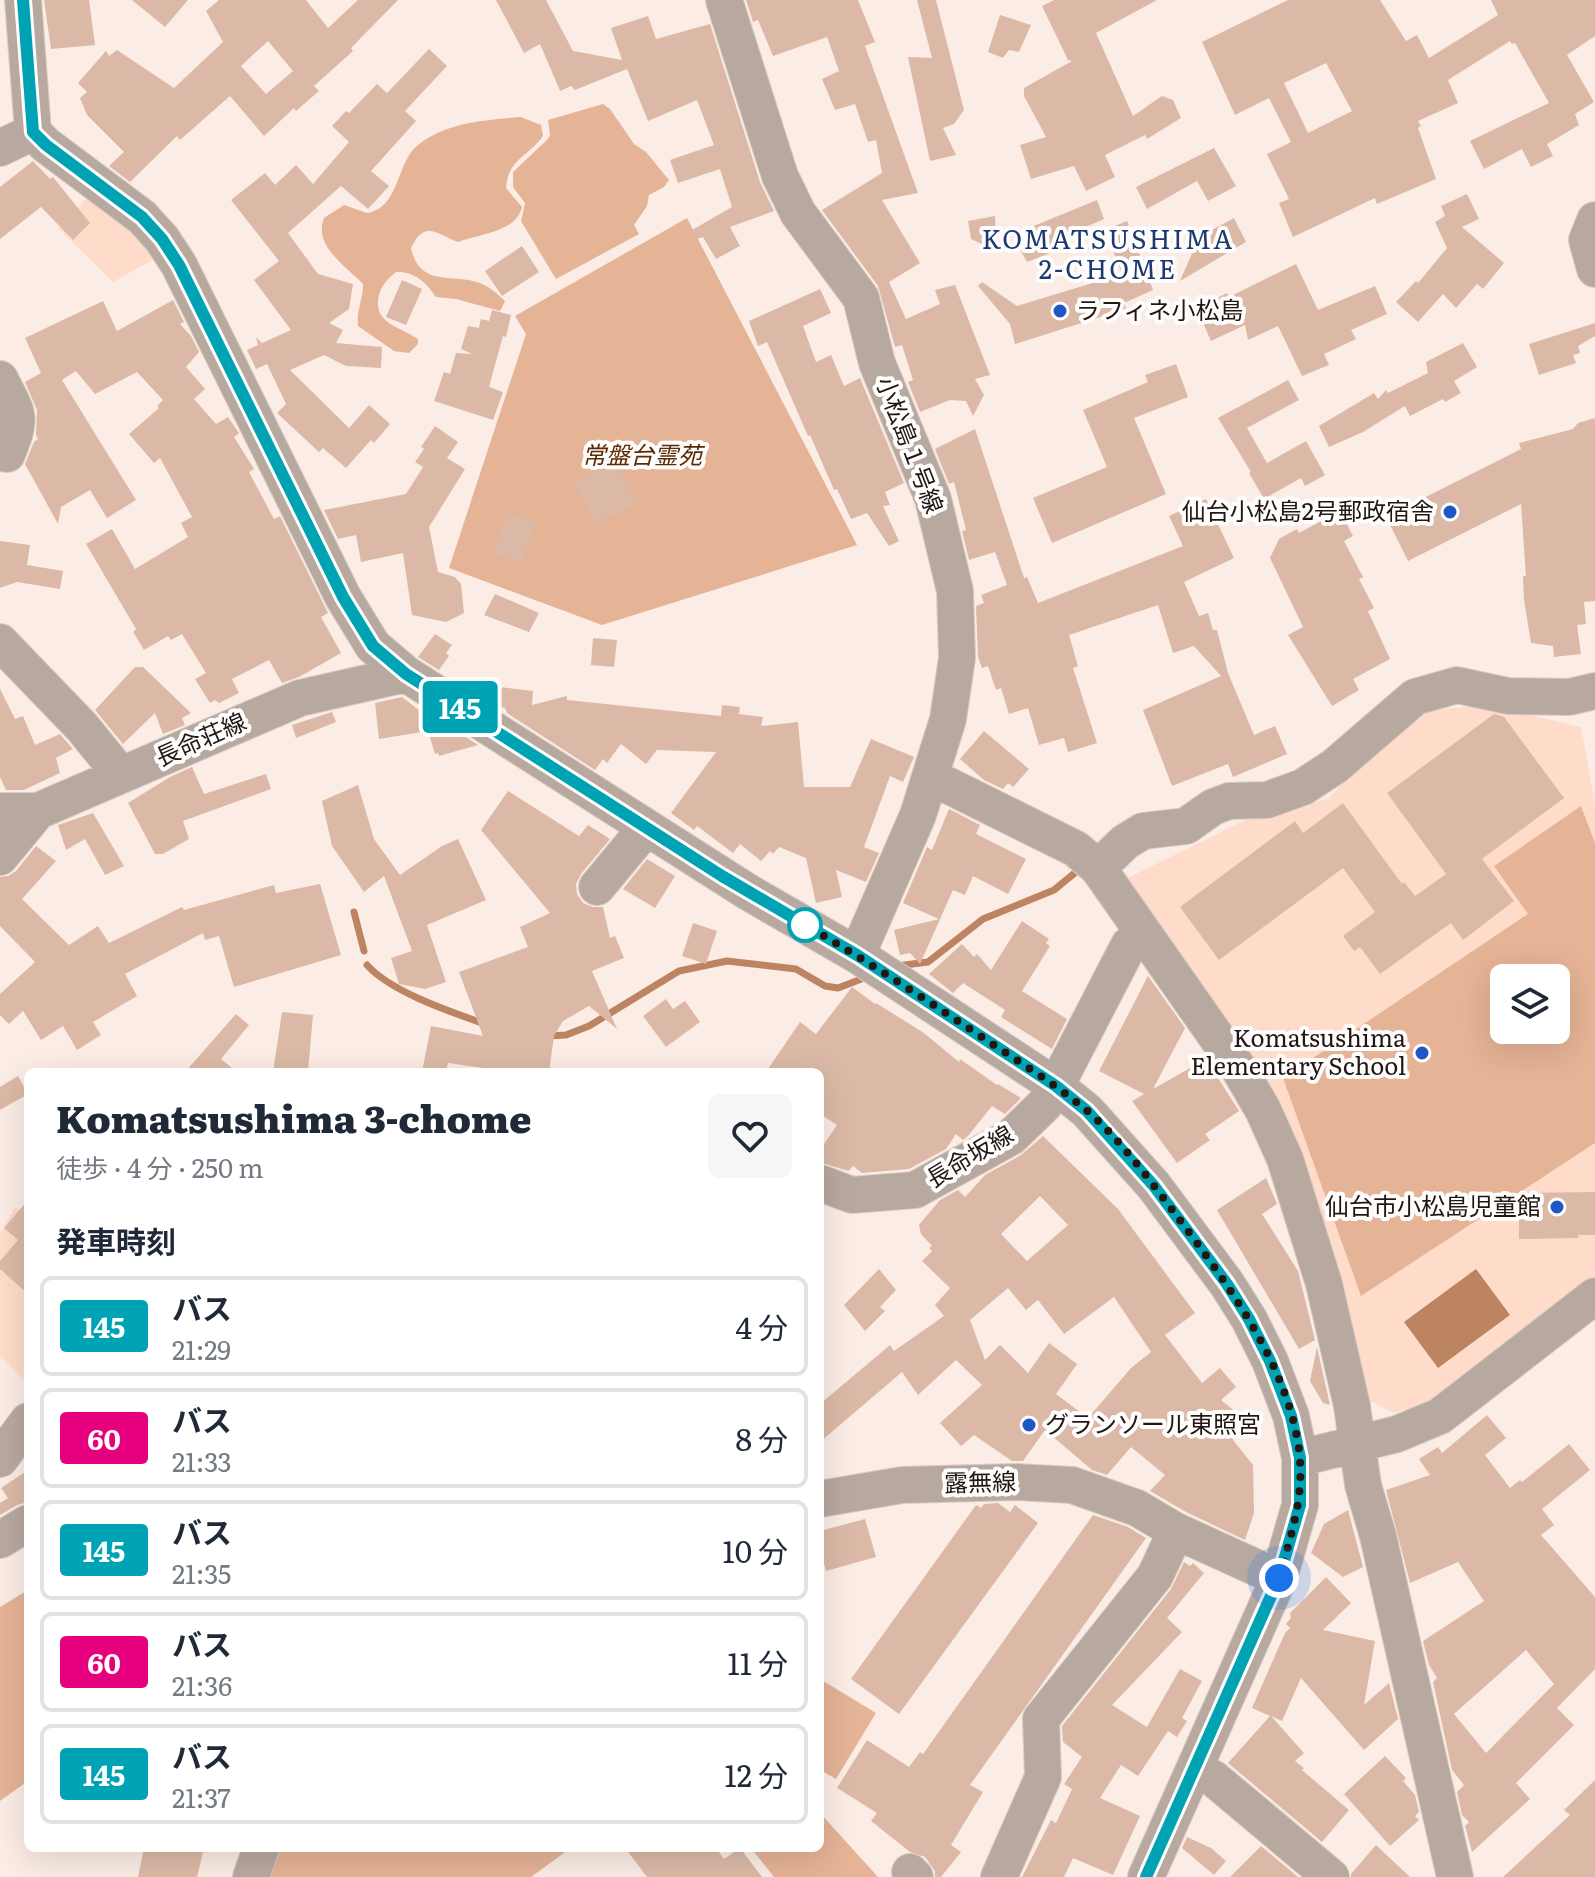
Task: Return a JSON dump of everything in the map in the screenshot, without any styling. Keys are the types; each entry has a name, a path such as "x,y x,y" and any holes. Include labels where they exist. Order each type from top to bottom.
{"street":[{"path":"23,0 33,132 57,154 142,217 162,239 179,265 343,597 373,646 406,674 748,892 857,955 1056,1086 1087,1111 1117,1142 1227,1284 1270,1361 1291,1416 1300,1458 1300,1505 1279,1578 1146,1877"},
{"name":"小松島１号線","path":"724,0 780,176 798,213 861,298 877,363 933,499 955,591 957,658 948,719 918,815 857,955"},
{"path":"0,148 33,132"},
{"path":"1595,220 1587,240 1595,269"},
{"path":"0,379 17,412 18,422 7,454"},
{"path":"0,642 72,715 121,775"},
{"name":"長命荘線","path":"0,811 38,811 300,698 406,674"},
{"path":"1098,868 1125,842 1143,831 1186,826 1213,807 1229,801 1267,800 1303,787 1335,766 1415,697 1457,685 1508,696 1569,697 1595,691"},
{"path":"931,777 1076,849 1098,868 1239,1069 1263,1110 1285,1159 1324,1284 1358,1444 1363,1485 1378,1536 1455,1877"},
{"path":"0,857 38,811"},
{"path":"597,887 646,828"},
{"name":"長命坂線","path":"824,1184 852,1195 915,1190 1011,1137 1044,1105 1129,945 1143,935"},
{"path":"1300,1458 1397,1434 1440,1416 1595,1296"},
{"path":"0,1459 24,1426"},
{"name":"露無線","path":"824,1498 902,1485 1016,1482 1072,1485 1137,1508 1176,1531 1279,1578"},
{"path":"0,1540 24,1525"},
{"path":"999,1877 1043,1777 1041,1719 1155,1576 1176,1531"},
{"path":"1195,1769 1214,1779 1331,1877"},
{"path":"251,1877 260,1852"}],"shaded area":[{"path":"89,196 160,256 113,282 58,228"},
{"name":"Komatsushima Elementary School","path":"1487,705 1581,727 1595,804 1595,1277 1422,1406 1392,1413 1358,1393 1312,1195 1265,1077 1128,878 1245,820 1328,799 1409,712"},
{"path":"15,1207 24,1213 24,1380 0,1356 0,1234"},
{"path":"1476,1269 1510,1315 1438,1368 1404,1322"}],"green space":[{"path":"603,104 610,109 634,144 646,152 669,180 664,187 649,195 647,206 634,225 639,234 556,279 521,221 525,203 513,187 513,172 547,140 550,135 548,120"},
{"path":"521,117 541,125 543,136 515,164 508,178 506,188 522,207 519,215 496,231 458,242 426,231 411,248 420,268 427,273 473,281 490,289 505,301 500,311 436,297 419,278 396,272 382,288 378,308 391,324 418,339 418,344 409,353 394,351 358,326 363,284 327,246 323,238 324,218 344,205 367,213 386,203 405,162 429,137 467,124"},
{"name":"常盤台霊苑","path":"687,218 857,545 602,625 449,568 526,334 515,316"},
{"path":"1581,806 1595,843 1595,1143 1361,1296 1283,1078 1528,914 1494,866"},
{"path":"24,1592 24,1784 0,1801 0,1607"},
{"path":"824,1681 876,1713 836,1779 824,1772"},
{"path":"824,1817 878,1877 774,1877 754,1852 824,1852"},
{"path":"271,1852 564,1853 531,1877 257,1877"}],"building":[{"path":"44,0 89,0 95,45 51,49"},
{"path":"132,0 188,0 165,27"},
{"path":"219,0 306,0 328,28 358,0 398,0 351,48 353,51 314,86 319,91 296,111 294,108 264,136 230,96 180,140 177,136 130,182 109,166 124,152 87,115 80,98 87,92 78,83 106,51 109,56 117,50 174,88 223,42 206,11","holes":["268,41 293,71 266,94 241,66"]},
{"path":"496,0 546,0 573,51 622,60 611,28 648,16 656,39 710,24 760,182 774,211 730,227 740,246 716,259 703,237 697,239 692,230 732,207 720,169 678,183 670,160 714,145 697,100 648,121 627,69 575,90 571,86 560,91 540,44 524,53"},
{"path":"746,0 858,0 875,42 865,46 918,193 882,200 920,263 889,282 906,319 940,304 935,290 955,285 990,375 975,379 984,395 973,416 966,401 950,400 920,412 908,382 913,380 902,345 895,347 878,286 822,210 882,173 876,140 868,142 855,104 835,110 822,79 839,71 827,37 773,56 758,20 753,22"},
{"path":"917,0 936,0 964,110 954,124 943,128 956,155 930,161 908,57 932,58"},
{"path":"1054,0 1157,0 1096,33 1133,116 1162,96 1173,100 1181,118 1147,139 1145,135 1105,155 1115,177 1086,191 1074,166 1031,179 1020,145 1046,137 1024,96 1024,88 1072,61 1068,60 1042,6"},
{"path":"1288,0 1380,0 1406,41 1417,35 1429,58 1498,15 1491,0 1595,0 1595,36 1567,55 1594,102 1575,114 1579,125 1547,144 1553,156 1531,167 1522,149 1484,169 1470,141 1549,103 1515,43 1510,41 1448,80 1458,103 1418,121 1436,179 1377,204 1375,198 1293,237 1279,203 1289,199 1267,154 1291,142 1269,98 1235,115 1202,42","holes":["1326,63 1352,111 1308,133 1284,83"]},
{"path":"1000,15 1031,25 1019,52 1009,50 1003,58 988,52"},
{"path":"429,49 447,66 405,111 416,121 371,171 389,186 368,209 341,186 288,233 318,274 353,284 349,309 329,323 343,330 336,343 382,347 381,368 346,366 324,355 290,370 349,428 369,405 390,424 346,468 323,448 319,452 277,413 286,404 267,364 256,369 247,350 258,345 256,337 262,343 291,330 254,280 279,261 231,200 265,173 275,185 296,165 313,184 349,142 332,126 377,84 387,93"},
{"path":"1214,148 1236,186 1208,201 1197,181 1147,209 1136,187"},
{"path":"33,161 50,179 53,177 90,223 73,240 41,207 0,239 0,187"},
{"path":"1467,194 1479,219 1462,227 1504,263 1483,289 1477,284 1456,308 1443,294 1418,322 1396,302 1416,281 1418,283 1447,248 1435,222 1445,216 1441,206"},
{"path":"1097,200 1104,219 1054,241 1058,250 1027,262 1012,235"},
{"path":"995,216 996,241 984,245 971,239 968,221"},
{"path":"1234,218 1246,242 1180,281 1199,237"},
{"name":"ラフィネ小松島","path":"1127,221 1153,290 1124,303 1126,309 1015,344 1010,324 978,286 982,282 1017,306 1122,274 1105,230"},
{"path":"522,246 539,272 502,296 485,271"},
{"path":"1296,264 1318,310 1375,286 1387,314 1351,330 1356,339 1324,354 1329,365 1302,376 1278,326 1248,340 1245,325 1211,341 1199,307 1227,293 1229,297"},
{"path":"402,280 422,289 406,325 386,317"},
{"path":"820,289 831,313 803,326 816,362 831,355 844,386 860,378 904,483 885,492 890,505 883,506 899,541 889,546 867,513 851,519 808,436 767,342 758,346 749,321"},
{"path":"173,300 184,322 180,324 199,352 186,367 205,389 194,399 216,424 228,417 239,433 234,437 254,469 249,472 274,519 280,516 328,613 321,617 341,653 282,683 269,660 232,679 239,693 219,703 215,700 210,703 195,679 206,673 182,634 171,640 168,636 144,650 133,632 136,629 86,544 112,529 135,569 188,537 181,523 192,517 160,458 154,463 129,434 159,408 157,406 163,400 137,372 95,394 76,371 62,380 136,500 107,518 90,490 61,507 58,524 25,464 38,439 37,410 25,382 41,373 25,338 103,301 117,331"},
{"path":"492,310 511,315 489,387 503,392 493,420 434,401 444,372 450,374 456,353 472,354 461,349 468,326 479,328 481,319 489,321"},
{"path":"1595,323 1595,336 1578,346 1580,353 1573,355 1576,363 1539,375 1529,344"},
{"path":"1463,343 1477,367 1454,381 1461,393 1410,416 1405,406 1363,432 1329,447 1319,426 1374,393 1378,399 1386,390 1388,393 1428,373 1426,362"},
{"path":"1176,364 1188,397 1134,418 1166,494 1052,543 1033,498 1107,467 1083,410 1148,382 1145,375"},
{"path":"1288,380 1299,400 1247,428 1267,463 1306,441 1325,475 1305,486 1301,478 1264,499 1218,418"},
{"path":"1595,418 1595,601 1584,602 1586,624 1577,625 1581,654 1554,657 1553,646 1531,643 1524,600 1523,576 1526,576 1521,504 1408,561 1386,517 1521,449 1519,443 1573,429 1578,423"},
{"path":"435,426 458,442 447,458 465,469 429,527 438,572 455,577 461,584 464,613 446,622 412,615 403,553 361,562 356,535 338,539 324,510 406,494 423,467 415,462"},
{"path":"975,429 1024,578 1027,577 1038,603 1183,546 1169,516 1206,499 1234,558 1184,582 1199,616 1208,613 1213,630 1217,630 1228,673 1254,735 1275,726 1287,754 1233,777 1228,764 1172,786 1143,710 1221,676 1194,646 1173,653 1158,605 1069,635 1078,666 1073,668 1097,743 1068,752 1064,738 1039,745 1028,708 1009,714 1001,688 996,690 988,666 982,668 978,657 976,606 984,603 981,595 1007,585 995,552 969,560 962,531 966,530 954,482 949,484 935,449"},
{"path":"615,462 636,504 595,524 574,481"},
{"path":"1340,511 1353,536 1344,541 1363,577 1359,579 1374,608 1368,611 1390,659 1353,679 1359,690 1332,706 1288,635 1303,627 1270,558 1279,539 1297,529 1299,533"},
{"path":"508,512 536,522 521,564 493,554"},
{"path":"0,541 30,545 27,565 63,571 60,589 17,582 0,588"},
{"path":"495,594 539,613 529,632 484,615"},
{"path":"435,634 452,645 446,653 449,656 439,670 418,657"},
{"path":"593,638 617,640 614,667 591,665"},
{"path":"135,667 143,667 191,713 182,718 185,725 163,734 155,713 123,744 95,710"},
{"path":"457,682 533,691 532,705 567,696 567,700 721,716 722,705 740,707 739,714 763,717 761,726 798,722 804,787 850,787 871,739 914,757 903,782 890,776 864,847 879,853 866,882 836,870 842,897 816,903 806,858 779,847 761,861 740,844 733,853 697,826 694,830 671,813 716,752 657,750 646,764 621,744 607,763 603,759 595,770 507,713 505,708 496,706"},
{"path":"0,689 15,719 23,716 35,745 60,734 73,749 56,758 60,773 24,790 6,790 0,777"},
{"path":"402,697 433,721 438,719 478,745 439,756 435,754 428,731 379,739 375,703"},
{"path":"332,712 336,722 296,738 292,725"},
{"path":"1494,714 1504,717 1564,798 1482,859 1514,901 1463,940 1451,923 1380,974 1360,947 1354,951 1343,936 1375,912 1343,868 1219,960 1180,907 1295,821 1303,833 1343,803 1402,884 1404,882 1415,896 1446,874 1387,793"},
{"path":"984,731 1029,769 1013,787 1008,783 1003,789 984,780 960,759"},
{"path":"192,767 204,794 266,774 271,789 183,821 189,839 163,854 155,854 128,803"},
{"path":"358,785 374,839 400,875 442,846 458,839 486,900 427,925 446,982 425,989 399,984 391,958 412,951 384,876 364,892 332,846 322,801"},
{"path":"508,791 579,836 588,825 610,839 576,884 577,894 583,903 603,907 610,938 615,936 624,958 592,971 617,1029 589,1006 563,1021 554,1036 550,1068 484,1068 448,1063 447,1068 423,1068 431,1026 483,1036 459,972 528,947 520,927 550,913 481,830"},
{"path":"949,809 980,825 976,834 1026,859 1008,894 973,876 965,895 953,890 920,964 910,953 900,955 894,930 939,919 903,903 927,847 932,850"},
{"path":"93,813 124,866 105,875 85,839 66,850 58,825"},
{"path":"36,846 56,861 22,899 69,945 98,926 109,943 182,907 184,910 274,885 276,893 320,884 341,955 234,987 219,936 205,940 203,933 125,974 137,996 93,1022 101,1035 77,1050 63,1026 41,1040 23,1011 9,1024 0,1015 0,994 35,962 0,926 0,877 16,871"},
{"path":"647,859 675,876 655,908 623,889"},
{"path":"1022,921 1049,939 1046,943 1050,946 1022,991 1067,1019 1052,1049 1001,1017 1005,1010 963,983 953,993 929,974 962,944 974,957 977,954 991,970"},
{"path":"693,923 717,931 706,964 682,956"},
{"path":"1148,976 1185,1028 1153,1089 1206,1059 1239,1111 1205,1134 1210,1140 1177,1163 1132,1101 1144,1094 1099,1071"},
{"path":"852,987 924,1033 959,1062 960,1059 1021,1098 1005,1114 992,1106 963,1140 956,1134 946,1149 909,1169 862,1173 853,1166 849,1171 824,1164 824,1144 837,1125 824,1117 824,1068 769,1068 800,1022 816,1034"},
{"path":"666,999 673,1009 685,1001 700,1022 666,1047 643,1016"},
{"path":"282,1012 313,1015 308,1068 274,1068"},
{"path":"236,1014 249,1025 221,1059 232,1068 189,1068"},
{"path":"18,1076 24,1087 24,1096 0,1110 0,1087"},
{"path":"1043,1136 1118,1209 1195,1313 1165,1335 1202,1383 1220,1368 1236,1387 1221,1400 1237,1413 1228,1423 1239,1433 1233,1440 1253,1465 1254,1513 1245,1540 1150,1491 1165,1475 1131,1447 1107,1475 1092,1470 1045,1430 1023,1461 1012,1461 974,1435 961,1446 940,1423 982,1385 956,1360 918,1395 902,1372 824,1439 824,1401 890,1345 894,1351 944,1316 935,1305 950,1288 922,1261 932,1251 929,1248 932,1246 921,1234 919,1225 940,1200 958,1190 965,1197 985,1175 1021,1155","holes":["1040,1196 1068,1225 1027,1261 1001,1234","1008,1288 1026,1310 1038,1300 1064,1334 1114,1297 1151,1352 1131,1368 1088,1418 1056,1394 1077,1364 1049,1343 1028,1373 1000,1345 985,1360 970,1320"]},
{"path":"1266,1178 1277,1204 1262,1214 1298,1271 1315,1340 1299,1349 1217,1210"},
{"name":"仙台市小松島児童館","path":"1595,1192 1595,1235 1519,1239 1519,1193"},
{"path":"24,1205 24,1290 0,1269 0,1261 18,1240 4,1228"},
{"path":"879,1269 896,1290 880,1307 885,1311 865,1331 844,1305"},
{"path":"1317,1347 1330,1405 1323,1403 1310,1381"},
{"path":"1487,1415 1506,1438 1485,1455 1510,1488 1569,1444 1590,1470 1542,1509 1554,1525 1541,1535 1595,1597 1595,1669 1557,1708 1574,1725 1516,1783 1530,1799 1472,1852 1465,1826 1469,1822 1462,1815 1457,1792 1464,1785 1452,1770 1433,1682 1437,1678 1429,1665 1423,1641 1484,1601 1458,1562 1410,1583 1386,1490 1430,1475 1419,1459 1438,1447 1442,1453","holes":["1526,1650 1554,1684 1486,1753 1454,1714"]},
{"path":"24,1473 24,1503 0,1515 0,1503 8,1498 1,1488"},
{"path":"998,1503 1010,1512 1015,1505 1038,1523 899,1714 851,1679 976,1505 981,1508 984,1504"},
{"path":"1348,1510 1363,1567 1343,1577 1311,1553 1324,1524"},
{"path":"1093,1515 1128,1527 1146,1538 970,1785 983,1792 951,1845 961,1852 941,1877 935,1877 935,1871 925,1857 910,1852 871,1821 877,1813 837,1788 867,1740 909,1767 920,1752 923,1754"},
{"path":"865,1519 876,1557 826,1571 824,1530"},
{"path":"1184,1562 1190,1566 1193,1563 1204,1573 1167,1618 1182,1632 1112,1705 1147,1727 1180,1669 1202,1681 1182,1718 1187,1721 1177,1737 1168,1731 1138,1776 1121,1765 1100,1798 1140,1816 1113,1875 1073,1858 1064,1877 1022,1877 1051,1820 1056,1823 1072,1789 1064,1784 1082,1757 1063,1742 1062,1726 1171,1589"},
{"path":"1326,1577 1351,1603 1323,1630 1375,1641 1364,1705 1389,1683 1398,1719 1364,1750 1301,1678 1282,1721 1271,1716 1304,1753 1295,1761 1304,1768 1302,1770 1349,1810 1322,1842 1228,1763 1270,1716 1252,1708 1290,1628 1286,1624 1291,1618 1290,1613"},
{"path":"1385,1756 1406,1778 1403,1781 1415,1795 1419,1812 1415,1816 1419,1820 1390,1846 1344,1794"},
{"path":"1595,1780 1595,1877 1503,1877 1570,1815 1564,1810"},
{"path":"1187,1837 1211,1848 1226,1861 1214,1875 1182,1848"},
{"path":"1376,1845 1410,1877 1351,1877"},
{"path":"1261,1846 1298,1877 1230,1877"},
{"path":"143,1852 203,1852 197,1877 138,1877"},
{"path":"628,1852 719,1852 724,1859 734,1852 743,1852 762,1877 647,1877"}],"waterway":[{"path":"897,966 928,962 983,919 1054,890 1082,867"},
{"path":"354,912 364,951"},
{"path":"548,1036 566,1035 589,1026 679,971 727,961 796,969 825,986 838,988 864,978"},
{"path":"367,965 406,992 485,1024"}],"bus line":[{"name":"145","path":"23,0 33,132 142,217 162,239 179,265 295,505 343,597 373,646 406,674 722,876 857,955 1056,1086 1087,1111 1154,1186 1227,1284 1249,1319 1270,1361 1291,1416 1300,1458 1300,1505 1279,1578 1146,1877"}],"place":[{"name":"ラフィネ小松島","path":"1060,311"},
{"name":"仙台小松島2号郵政宿舎","path":"1450,512"},
{"name":"Komatsushima Elementary School","path":"1422,1053"},
{"name":"仙台市小松島児童館","path":"1557,1207"},
{"name":"グランソール東照宮","path":"1029,1425"}],"district":[{"name":"KOMATSUSHIMA 2-CHOME","path":"1108,255"}],"route":[{"path":"805,925 802,923 953,1018 1056,1086 1087,1111 1154,1186 1214,1266 1249,1319 1270,1361 1291,1416 1300,1458 1300,1505 1279,1578"}]}
